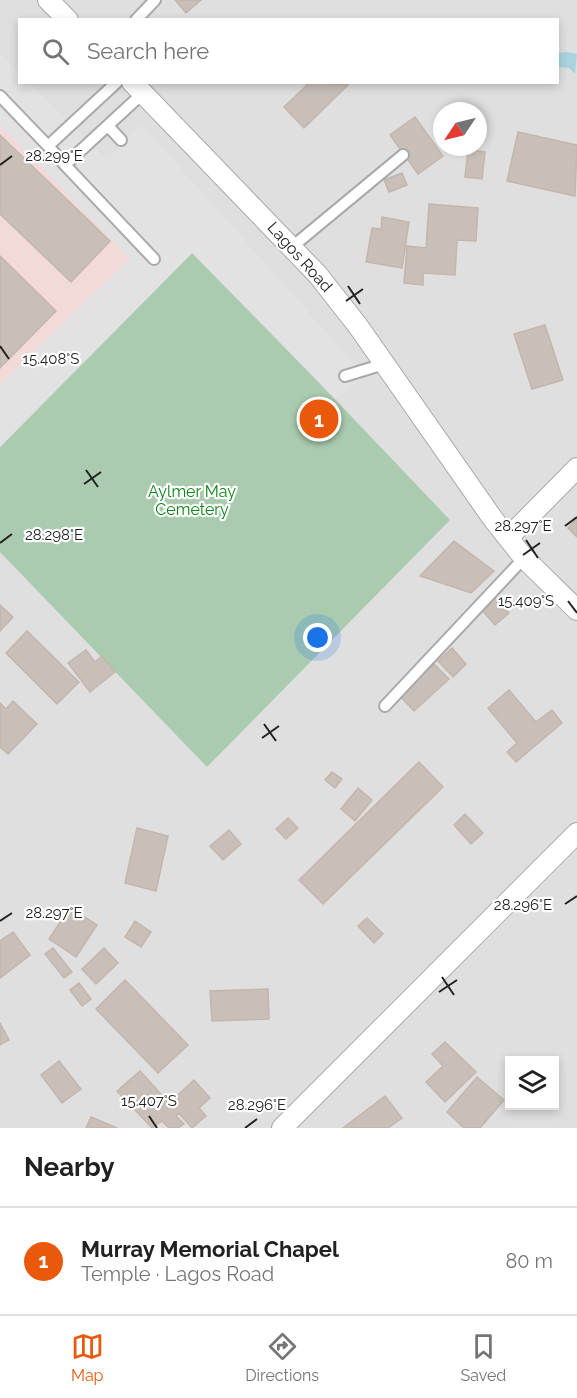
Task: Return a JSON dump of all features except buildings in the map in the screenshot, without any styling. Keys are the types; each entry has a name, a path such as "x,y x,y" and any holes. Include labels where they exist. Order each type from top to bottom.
{"street":[{"path":"48,0 66,18"},
{"name":"Lagos Road","path":"137,88 292,247 337,298 508,538 524,558 577,610"},
{"path":"508,538 577,468"},
{"path":"282,1128 577,833"}],"lane":[{"path":"138,18 155,0"},
{"path":"48,146 115,84"},
{"path":"65,165 108,126 137,88"},
{"path":"0,96 154,259"},
{"path":"108,126 121,140"},
{"path":"292,247 404,155"},
{"path":"345,376 384,364"},
{"path":"385,706 524,558"}],"shaded area":[{"path":"0,0 577,0 577,1128 0,1128"},
{"path":"0,54 18,72 18,84 30,84 107,159 142,125 365,376 335,399 192,253 0,447 0,385 130,259 0,124"},
{"path":"0,124 130,259 0,385"}],"green space":[{"name":"Aylmer May Cemetery","path":"197,248 309,372 450,520 207,767 0,552 0,447"}],"water":[{"path":"559,53 577,54 575,74 569,68 559,67"}],"place":[{"name":"Murray Memorial Chapel","path":"319,419"}]}
